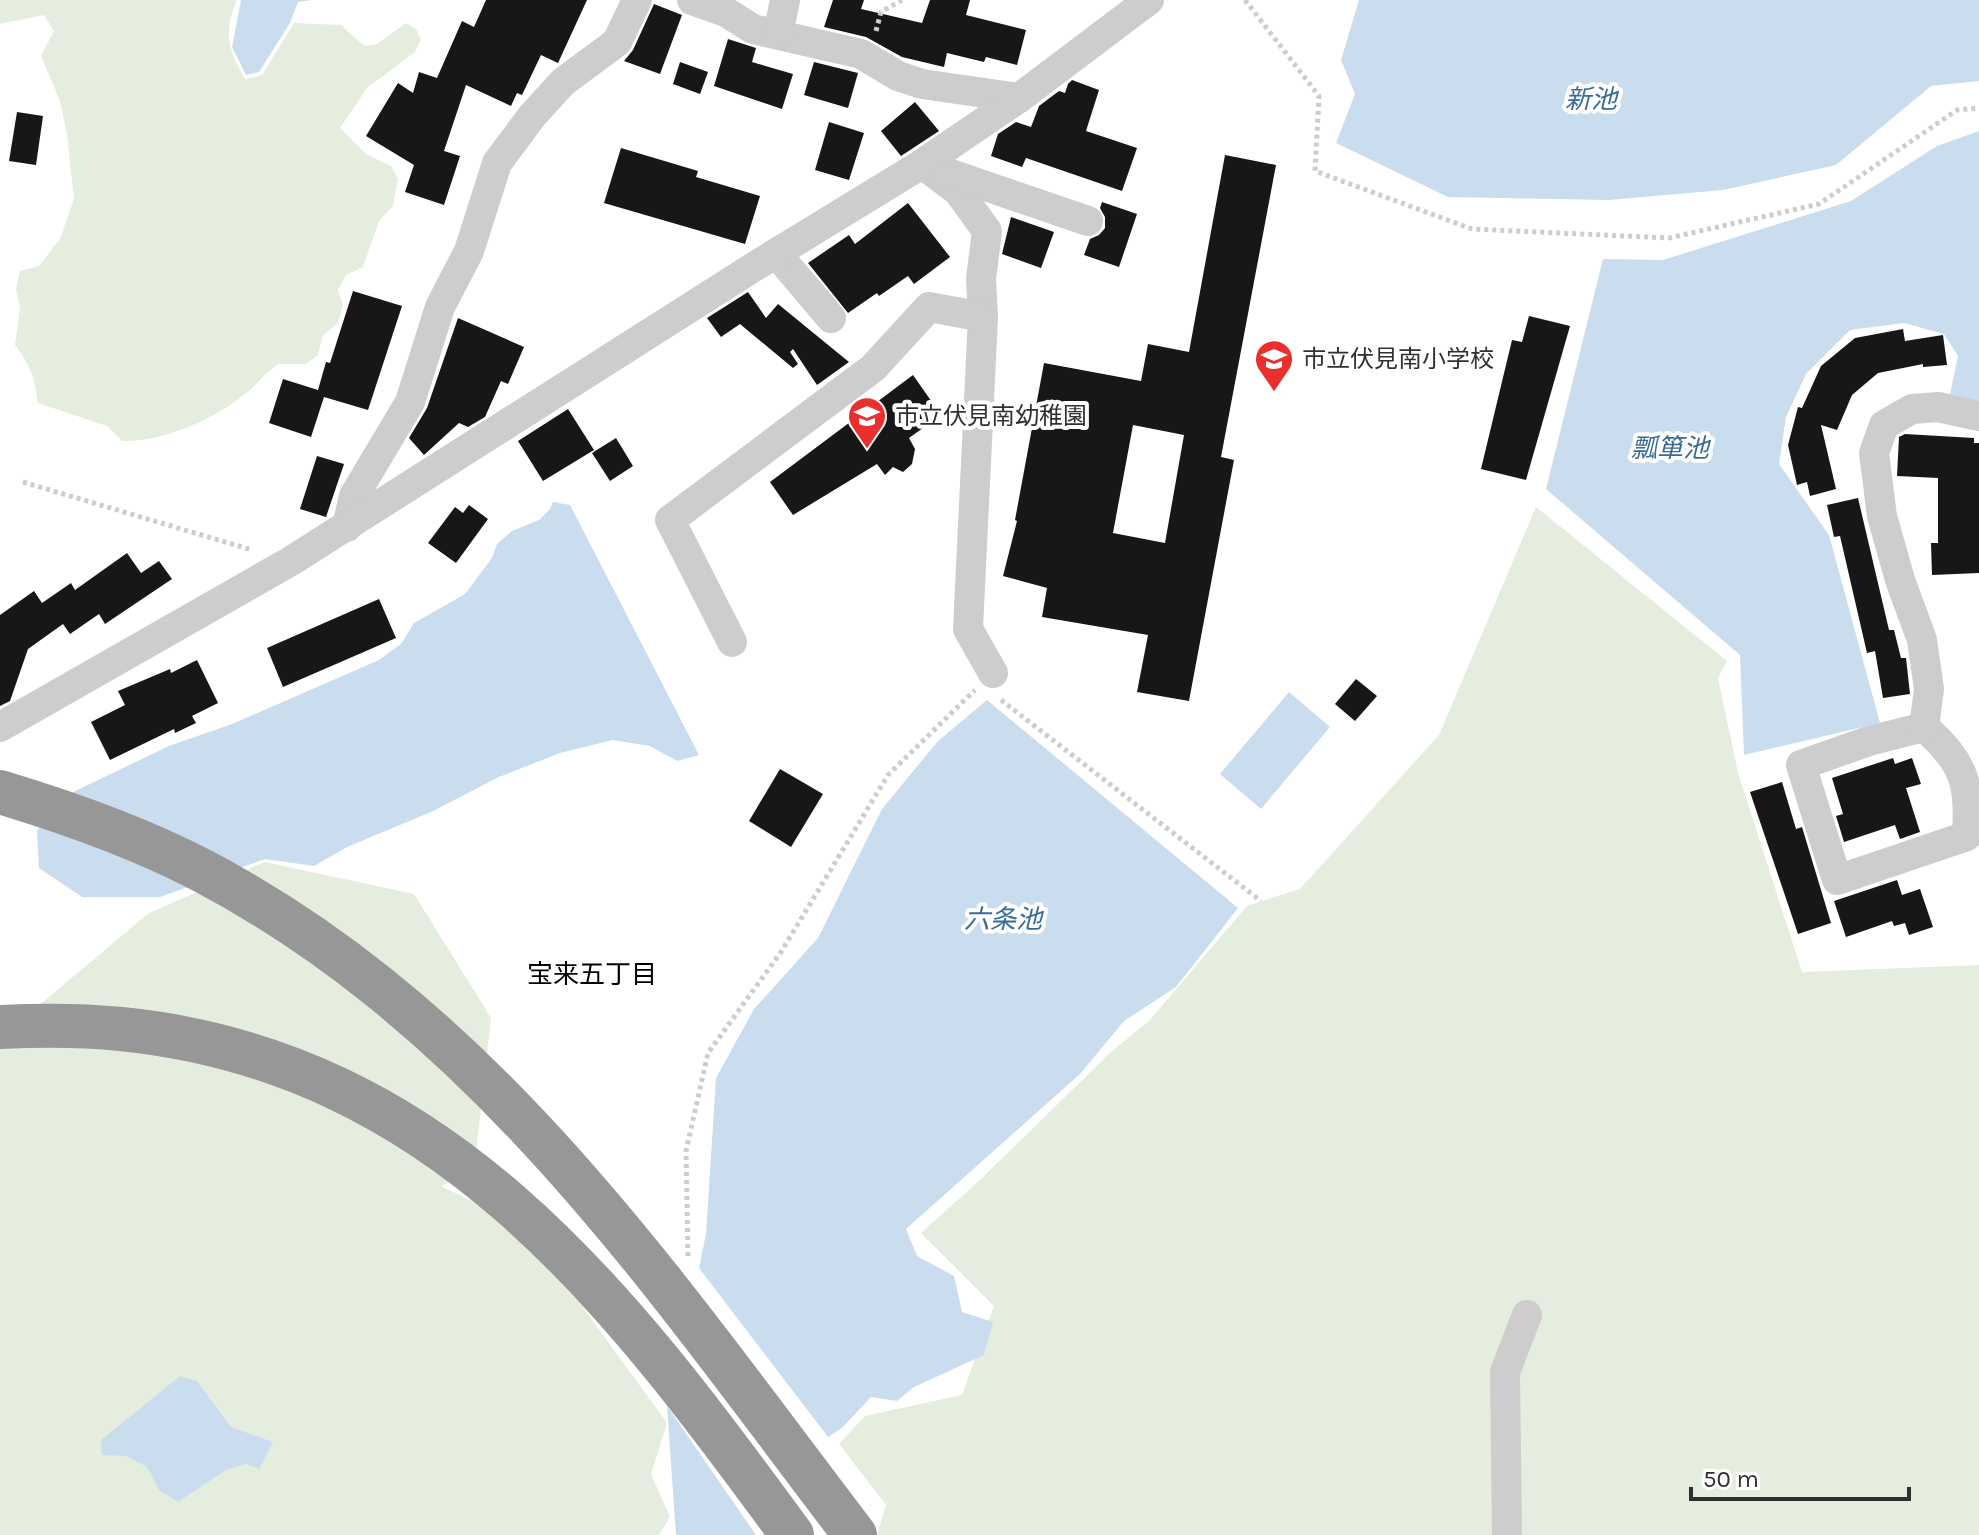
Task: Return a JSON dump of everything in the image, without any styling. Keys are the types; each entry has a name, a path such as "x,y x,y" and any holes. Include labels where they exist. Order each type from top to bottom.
{"highway":[{"path":"0,792 74,815 138,840 203,871 292,923 400,1004 466,1061 591,1193 653,1269 855,1535"},
{"path":"0,1027 45,1025 120,1029 183,1038 300,1071 350,1093 401,1122 492,1188 546,1235 599,1288 717,1433 792,1535"}],"street":[{"path":"347,527 354,496 410,402 440,307 469,251 497,163 532,116 563,82 617,42 637,0"},
{"path":"692,0 726,12 753,29 861,54 898,76 922,84 1019,98"},
{"path":"778,34 785,0"},
{"path":"1,726 347,527 776,253 922,164 1019,98 1149,0"},
{"path":"922,164 1088,221"},
{"path":"922,164 958,191 987,231 981,279 983,317 968,629 993,673"},
{"path":"776,253 831,318"},
{"path":"732,642 670,520 873,368 929,307 983,317"},
{"path":"1924,727 1929,689 1922,640 1900,580 1882,516 1874,453 1884,425 1912,409 1938,407 1979,416"},
{"path":"1924,727 1944,745 1964,778 1969,798 1967,836 1837,880 1801,765 1869,741 1924,727"},
{"path":"1507,1535 1505,1372 1527,1315"}],"path":[{"path":"868,58 881,12 902,0"},
{"path":"1245,0 1319,96 1315,171 1472,229 1669,238 1819,204 1957,110 1979,108"},
{"path":"23,482 291,561"},
{"path":"993,673 998,698 1261,901"},
{"path":"686,1151 708,1053 781,952 888,775 993,673"}],"green space":[{"path":"0,0 237,0 230,22 229,41 245,79 262,75 294,23 341,25 364,46 377,44 406,23 416,29 421,40 415,52 367,88 340,128 366,154 391,166 398,179 393,206 379,221 363,267 346,275 338,290 343,305 338,323 323,335 318,355 306,364 278,364 250,390 207,419 173,433 138,440 122,441 107,426 38,403 31,372 15,345 20,308 16,289 20,271 39,266 60,239 74,199 60,101 41,56 54,31 44,15 0,24"},
{"path":"1536,507 1727,661 1718,678 1738,773 1802,972 1979,965 1979,1535 877,1535 886,1505 839,1444 865,1416 962,1395 994,1306 921,1233 1111,1052 1149,1021 1247,906 1300,889 1439,735"},
{"path":"265,862 414,894 491,1018 474,1171 441,1186 492,1211 579,1302 667,1423 651,1474 670,1517 659,1535 0,1535 0,1038 149,913"}],"water":[{"path":"241,0 312,0 298,2 290,23 259,72 246,75 232,47"},
{"name":"新池","path":"1359,0 1979,0 1979,81 1931,86 1836,165 1723,190 1609,200 1448,197 1336,143 1355,94 1341,60"},
{"name":"瓢箪池","path":"1979,131 1979,402 1950,394 1958,356 1944,334 1904,323 1850,330 1806,374 1786,417 1779,464 1829,535 1880,723 1744,755 1740,655 1546,489 1603,259 1663,260 1851,201 1937,146"},
{"path":"553,502 570,505 699,755 677,761 650,746 613,740 560,753 499,777 431,812 347,847 314,866 265,859 160,897 82,897 39,868 37,830 69,794 169,746 232,724 379,660 401,644 414,623 465,594 492,558 497,544 512,531 539,520"},
{"path":"1289,692 1330,727 1261,809 1220,774"},
{"name":"六条池","path":"987,700 1238,908 1176,987 1124,1021 1080,1074 906,1229 917,1256 954,1276 962,1312 993,1322 984,1355 914,1387 897,1401 871,1397 842,1428 828,1437 699,1268 706,1234 716,1078 754,1009 818,938 882,809 938,741"},
{"path":"180,1376 197,1381 231,1427 273,1442 259,1469 246,1464 226,1470 178,1502 159,1490 147,1467 126,1456 102,1455 101,1440"},
{"path":"667,1406 756,1535 676,1535"}],"building":[{"path":"486,0 587,0 558,63 541,55 522,95 517,93 511,106 466,85 444,151 460,156 444,205 405,192 414,165 366,136 398,83 413,93 419,72 437,78 462,21 474,27"},
{"path":"833,0 864,0 861,9 922,23 930,0 970,0 966,15 1026,30 1017,65 986,57 984,62 947,53 944,67 902,57 866,37 824,27"},
{"path":"654,4 682,15 660,74 624,61 633,50"},
{"path":"728,39 756,48 752,62 793,74 782,109 714,86"},
{"path":"680,62 708,72 700,94 673,84"},
{"path":"814,62 858,73 848,108 804,95"},
{"path":"1072,80 1099,90 1086,131 1137,148 1122,191 1026,158 1022,167 991,156 998,134 1016,122 1031,127 1039,106 1059,91 1065,93"},
{"path":"915,102 939,131 901,156 881,131"},
{"path":"17,112 43,116 36,165 9,161"},
{"path":"829,122 864,133 849,180 815,170"},
{"path":"621,148 698,171 696,177 760,196 745,244 604,203"},
{"path":"1225,155 1276,165 1221,457 1234,460 1189,701 1137,692 1148,635 1042,617 1047,588 1003,576 1017,521 1044,363 1141,381 1148,344 1189,352","holes":["1133,425 1184,435 1165,543 1113,533"]},
{"path":"1102,202 1137,214 1119,267 1084,255 1090,239 1105,228 1105,217 1100,208"},
{"path":"908,203 950,257 914,284 908,276 848,313 808,263 849,235 855,244"},
{"path":"1011,217 1054,232 1041,268 1002,254"},
{"path":"353,291 402,306 368,410 324,397 311,437 269,423 283,379 318,390"},
{"path":"748,292 766,318 778,304 849,362 817,385 793,349 790,352 798,364 793,368 740,324 721,337 707,318"},
{"path":"1529,316 1570,326 1526,480 1481,469 1512,340 1522,342"},
{"path":"458,318 524,347 508,384 501,381 485,417 468,427 459,423 424,455 409,438 427,408"},
{"path":"1903,329 1905,341 1943,335 1947,365 1923,367 1923,364 1878,373 1852,395 1837,430 1821,425 1836,489 1810,496 1807,482 1797,485 1788,445 1798,407 1802,408 1821,366 1855,338"},
{"path":"913,375 941,415 909,438 915,449 912,464 903,472 893,467 885,475 877,464 793,515 770,482"},
{"path":"568,409 594,450 543,481 518,441"},
{"path":"1905,434 1974,438 1974,443 1979,443 1979,573 1932,575 1931,543 1938,543 1938,478 1897,476 1899,437"},
{"path":"616,438 633,466 610,481 592,453"},
{"path":"317,456 344,464 326,517 300,509"},
{"path":"1858,498 1889,630 1894,630 1901,658 1906,658 1910,694 1883,698 1875,651 1867,653 1840,536 1834,537 1827,505"},
{"path":"469,505 488,519 456,563 428,543 455,507 463,513"},
{"path":"127,553 141,573 159,561 172,579 105,624 99,614 70,634 63,624 28,649 10,701 0,706 0,615 34,591 42,603 71,583 75,590"},
{"path":"379,599 396,638 283,687 267,648"},
{"path":"197,660 218,703 192,716 196,723 175,733 174,729 110,760 91,722 125,705 118,691 170,669 171,673"},
{"path":"1356,679 1377,696 1355,721 1335,704"},
{"path":"1893,758 1895,764 1912,758 1921,784 1906,788 1920,832 1900,839 1895,825 1844,842 1836,816 1843,814 1832,778"},
{"path":"780,769 823,794 791,847 749,821"},
{"path":"1782,782 1796,829 1802,827 1831,923 1798,934 1750,792"},
{"path":"1897,880 1902,895 1920,889 1933,927 1909,935 1905,923 1894,926 1892,921 1846,937 1834,901"}],"place":[{"name":"市立伏見南小学校","path":"1274,393"},
{"name":"市立伏見南幼稚園","path":"867,450"}],"district":[{"name":"宝来五丁目","path":"592,974"}]}
